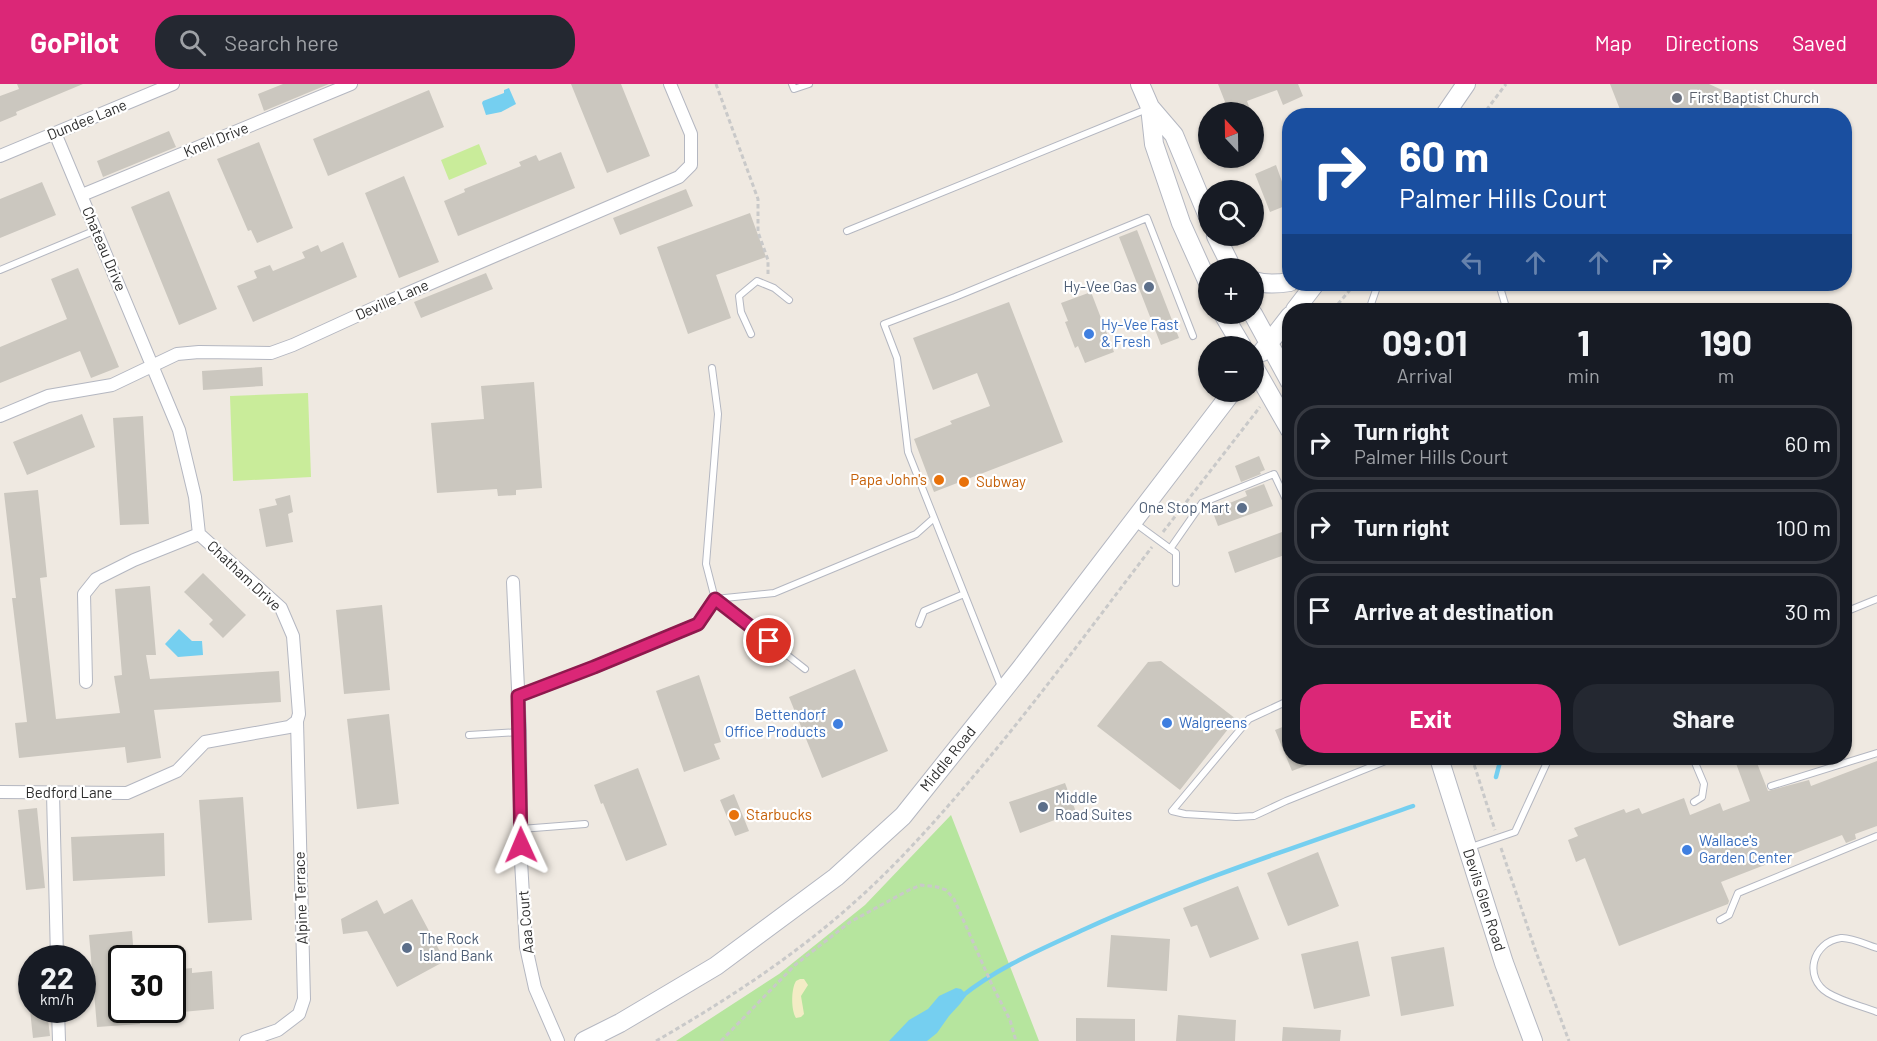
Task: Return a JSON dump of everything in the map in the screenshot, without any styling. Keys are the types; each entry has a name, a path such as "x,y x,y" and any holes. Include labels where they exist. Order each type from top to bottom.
{"main road":[{"path":"1140,84 1150,107 1174,135 1198,193"},
{"path":"1450,108 1466,84"},
{"path":"1150,107 1154,144 1181,223 1198,261"},
{"path":"1264,284 1282,283"},
{"path":"1300,303 1309,291"},
{"path":"1258,324 1282,368"},
{"path":"1264,351 1282,327"},
{"path":"1264,383 1282,416"},
{"name":"Middle Road","path":"584,1041 620,1023 716,966 836,877 903,816 1224,402"},
{"name":"Devils Glen Road","path":"1441,765 1504,963 1533,1041"}],"street":[{"name":"Dundee Lane","path":"0,156 173,84"},
{"name":"Knell Drive","path":"82,195 351,84"},
{"name":"Deville Lane","path":"0,417 48,396 112,385 177,354 271,353 679,177 691,165 691,134 670,84"},
{"name":"Chateau Drive","path":"56,133 153,365"},
{"name":"Chatham Drive","path":"153,365 179,430 195,497 199,534 281,608 293,636 299,714 297,721"},
{"path":"86,682 84,594 90,586 96,579 134,560 199,534"},
{"name":"Aaa Court","path":"513,582 526,947 535,988 558,1041"},
{"path":"518,696 698,624 715,599"},
{"name":"Bedford Lane","path":"0,792 127,793 177,771 205,742 289,728 297,721"},
{"name":"Alpine Terrace","path":"246,1041 278,1030 299,1014 304,999 297,721"},
{"path":"52,793 57,945"},
{"path":"58,1023 59,1041"}],"lane":[{"path":"792,84 794,89 808,84"},
{"path":"848,231 1150,107"},
{"path":"1002,691 908,452 897,358 884,324 1147,218 1193,336"},
{"path":"0,270 96,231"},
{"path":"751,334 741,312 739,296 757,281 774,288 789,300"},
{"path":"712,368 718,414 706,564 715,599 805,669"},
{"path":"1170,549 1202,503 1274,474 1282,491"},
{"path":"715,599 774,593 916,534 934,518"},
{"path":"1132,521 1176,553 1176,583"},
{"path":"919,624 924,611 964,594"},
{"path":"1852,609 1877,599"},
{"path":"1282,704 1249,719 1172,810 1185,814 1254,816 1376,765"},
{"path":"469,735 520,731"},
{"path":"1852,761 1877,753"},
{"path":"1468,848 1515,832 1546,765"},
{"path":"1694,802 1702,797 1704,784 1697,765"},
{"path":"1771,786 1838,765"},
{"path":"520,829 585,824"},
{"path":"1720,920 1729,915 1738,893 1877,836"},
{"path":"1877,948 1843,938 1830,941 1820,950 1813,963 1814,977 1827,993 1877,1012"}],"path":[{"path":"716,84 758,199 758,232 768,260 768,285"},
{"path":"1488,108 1506,84"},
{"path":"1339,303 1349,291"},
{"path":"1474,765 1536,952 1569,1041"},
{"path":"721,1041 789,971 830,937 850,922 921,885 937,886 946,890 954,899 1010,1020 1016,1041"}],"green space":[{"path":"479,144 487,164 449,180 441,160"},
{"path":"308,393 311,477 233,481 230,396"},
{"path":"951,815 1039,1041 676,1041 779,974 865,905"}],"sand":[{"path":"804,979 808,985 801,996 804,1014 796,1018 792,1005 792,994 796,981"}],"water":[{"path":"509,88 516,104 501,112 486,115 483,101 504,93 504,90"},
{"path":"179,629 192,641 202,641 203,655 178,657 165,644"},
{"path":"956,988 961,989 966,996 937,1033 927,1041 889,1041 909,1020 928,1009 939,996"}],"building":[{"path":"17,84 83,84 16,112 17,115 0,122 0,96 19,89"},
{"path":"283,84 329,84 264,111 258,94"},
{"path":"571,84 621,84 650,156 607,173"},
{"path":"1218,84 1298,84 1303,96 1283,105 1277,90 1247,102 1225,102"},
{"name":"First Baptist Church","path":"1610,84 1709,84 1762,108 1619,108"},
{"path":"429,90 444,127 328,176 313,139"},
{"path":"169,131 176,147 103,177 97,161"},
{"path":"259,142 293,228 257,243 251,230 248,231 217,159"},
{"path":"561,152 575,188 458,236 444,201 465,192 464,189 521,166 519,162 536,155 539,161"},
{"path":"1276,165 1282,182 1282,207 1270,212 1264,197 1264,180 1257,180 1255,174"},
{"path":"404,176 439,262 399,278 365,193"},
{"path":"42,182 56,215 0,238 0,199"},
{"path":"686,189 693,206 620,235 613,218"},
{"path":"169,191 217,309 179,325 131,207"},
{"path":"750,213 766,257 716,275 731,318 688,334 657,247"},
{"name":"Hy-Vee Gas","path":"1137,230 1179,338 1161,345 1119,237"},
{"path":"343,242 357,277 253,322 237,286 257,278 254,271 270,265 273,271 305,258 302,252 318,245 321,252"},
{"path":"78,268 119,367 91,378 80,351 0,383 0,347 67,319 51,279"},
{"path":"486,273 493,289 421,318 414,302"},
{"name":"Hy-Vee Fast & Fresh","path":"1091,292 1114,352 1085,363 1078,346 1075,348 1065,322 1068,321 1061,303"},
{"path":"1009,302 1063,442 934,492 914,439 952,424 950,421 990,406 977,373 933,390 913,338"},
{"path":"262,367 263,386 203,390 202,371"},
{"path":"534,382 542,488 516,490 516,495 498,496 497,489 437,493 431,423 484,419 481,386"},
{"path":"82,414 95,447 27,475 13,442"},
{"path":"143,416 149,524 120,525 113,418"},
{"path":"1259,456 1265,470 1241,482 1235,466"},
{"name":"One Stop Mart","path":"1264,484 1273,506 1218,526 1212,510 1247,496 1245,491"},
{"path":"38,490 47,577 40,578 56,719 120,713 114,676 122,675 115,589 150,586 156,655 146,655 150,679 279,671 281,702 154,710 161,758 127,763 125,747 19,758 15,723 27,722 12,598 16,598 4,493"},
{"path":"290,495 293,512 288,514 293,542 266,547 259,509 277,505 275,499"},
{"path":"1282,532 1282,556 1235,573 1228,552"},
{"path":"203,573 246,615 223,638 209,624 213,620 184,592"},
{"path":"382,605 390,690 344,694 336,610"},
{"name":"Walgreens","path":"1161,661 1236,719 1180,790 1097,726 1148,662"},
{"name":"Bettendorf Office Products","path":"855,669 888,751 822,778 789,697"},
{"path":"699,675 721,742 714,744 720,759 684,772 656,691"},
{"path":"389,714 399,804 357,809 347,719"},
{"path":"1282,727 1282,747 1275,730"},
{"name":"Wallace's Garden Center","path":"1877,761 1877,826 1855,834 1856,839 1846,843 1842,835 1721,882 1729,901 1728,904 1619,946 1585,858 1576,862 1568,840 1578,836 1574,828 1624,809 1626,813 1639,808 1642,814 1684,798 1690,815 1720,803 1723,811 1750,801 1737,765 1758,765 1768,791 1809,780 1811,786"},
{"path":"1290,765 1308,765 1292,771"},
{"path":"638,768 667,845 626,861 594,785"},
{"name":"Middle Road Suites","path":"1065,783 1076,812 1020,833 1009,802"},
{"name":"Starbucks","path":"734,794 749,831 735,836 720,800"},
{"path":"243,797 252,920 208,923 199,800"},
{"path":"37,808 45,888 26,890 18,810"},
{"path":"164,833 165,876 73,881 71,837"},
{"path":"1318,852 1339,906 1288,926 1267,873"},
{"path":"1238,886 1259,939 1210,958 1197,925 1191,927 1183,908"},
{"name":"The Rock Island Bank","path":"412,899 445,961 397,987 367,931 343,934 341,919 377,900 384,914"},
{"path":"132,931 133,945 108,945 108,1023 140,1024 97,1027 96,945 90,945 89,935"},
{"path":"1111,935 1170,939 1167,991 1107,987"},
{"path":"1358,941 1370,996 1314,1009 1301,954"},
{"path":"1444,947 1454,1006 1401,1016 1391,957"},
{"path":"192,968 192,973 212,971 214,1009 186,1012 186,969"},
{"path":"1178,1015 1236,1020 1235,1041 1176,1041"},
{"path":"1076,1018 1135,1019 1135,1041 1076,1041"},
{"path":"31,1023 48,1023 50,1036 33,1038"},
{"path":"1283,1027 1341,1030 1340,1041 1282,1041"}],"waterway":[{"path":"1496,777 1499,765"},
{"path":"961,997 975,986 1021,959 1165,895 1413,806"}],"place":[{"name":"First Baptist Church","path":"1677,98"},
{"name":"Hy-Vee Gas","path":"1149,287"},
{"name":"Hy-Vee Fast & Fresh","path":"1089,334"},
{"name":"Papa John's","path":"939,480"},
{"name":"Subway","path":"964,482"},
{"name":"One Stop Mart","path":"1242,508"},
{"name":"Walgreens","path":"1167,723"},
{"name":"Bettendorf Office Products","path":"838,724"},
{"name":"Middle Road Suites","path":"1043,807"},
{"name":"Starbucks","path":"734,815"},
{"name":"Wallace's Garden Center","path":"1687,850"},
{"name":"The Rock Island Bank","path":"407,948"}],"route":[{"path":"521,845 518,696 698,624 715,599 769,641"}]}
